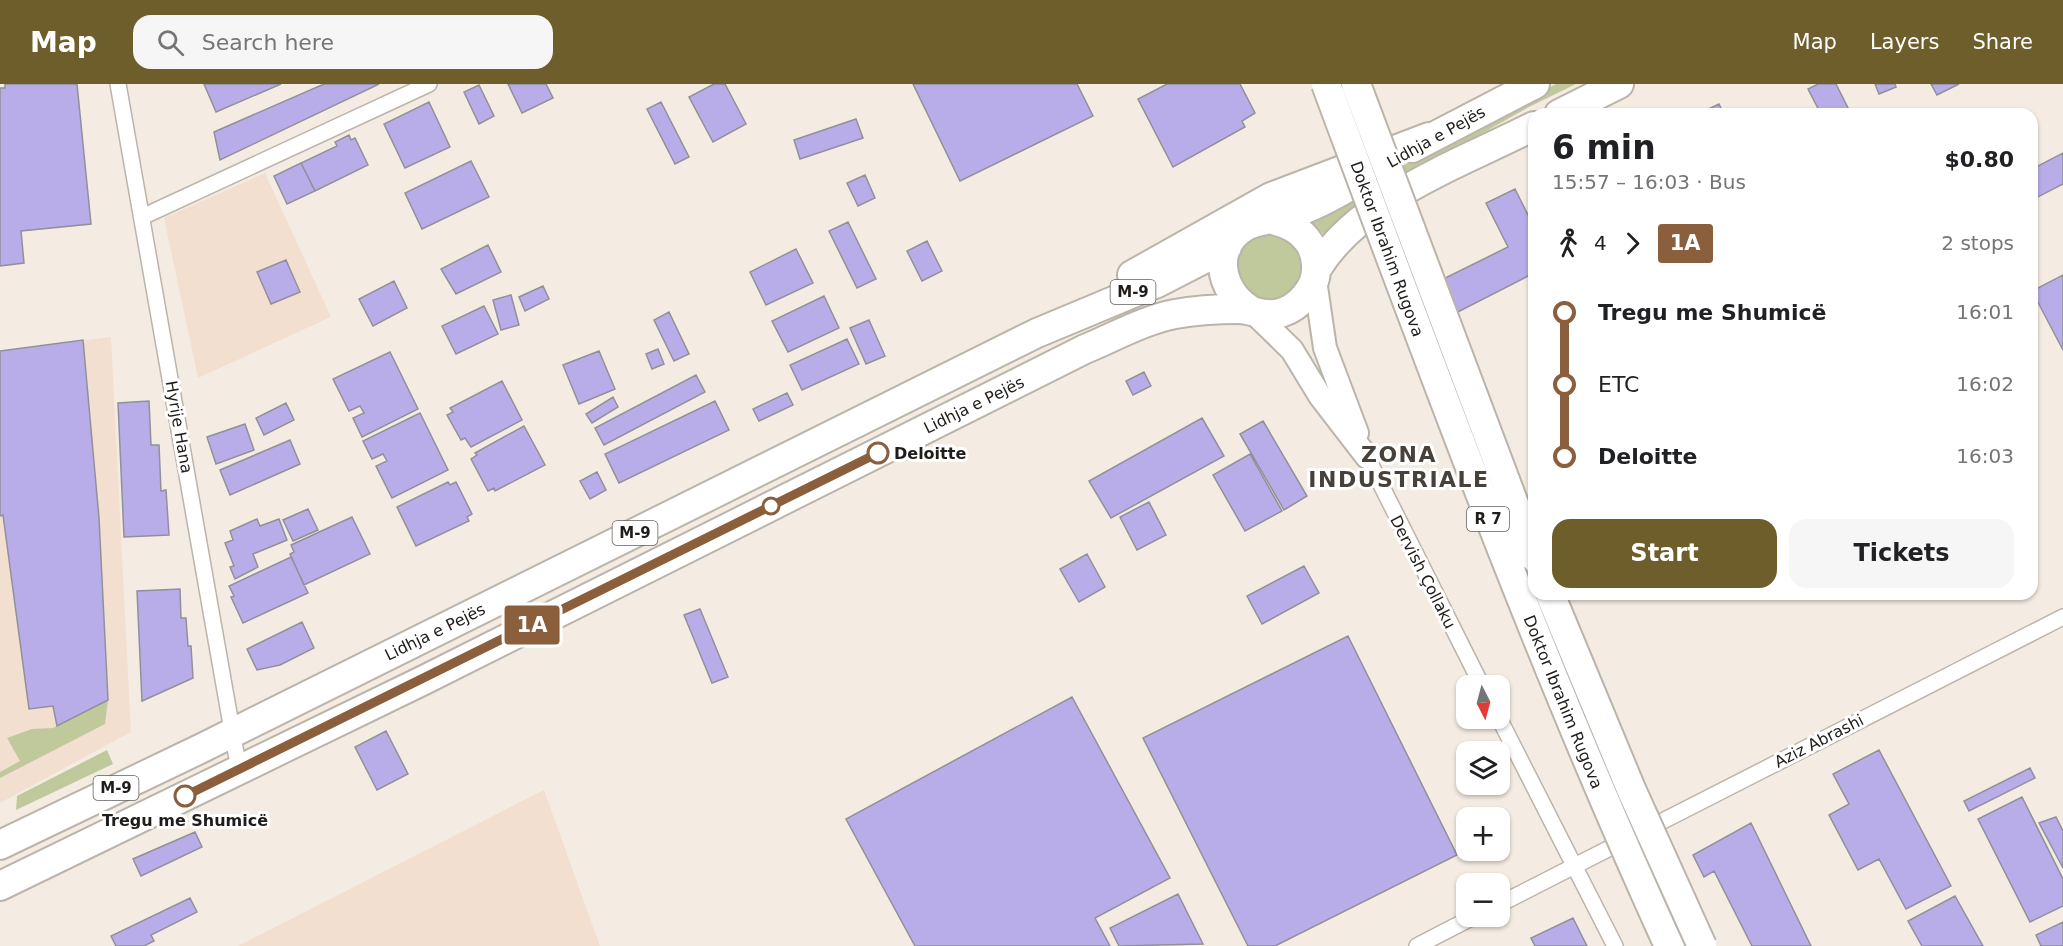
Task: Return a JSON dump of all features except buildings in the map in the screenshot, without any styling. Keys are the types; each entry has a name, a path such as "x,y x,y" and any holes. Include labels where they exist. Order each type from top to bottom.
{"highway":[{"name":"Doktor Ibrahim Rugova","path":"1326,84 1486,514 1586,758 1670,946"},
{"name":"Doktor Ibrahim Rugova","path":"1356,84 1528,541"},
{"name":"Lidhja e Pejës","path":"0,845 1037,333 1157,283 1227,247 1246,227 1273,220 1344,190 1429,137 1535,84"},
{"path":"1571,108 1619,84"},
{"name":"Lidhja e Pejës","path":"0,886 239,770 1085,350 1168,316 1205,310 1250,310 1268,314 1290,309 1308,294 1315,275 1342,234 1384,203 1528,129"},
{"path":"1037,333 1095,296 1238,214 1300,185 1429,137"},
{"path":"1273,220 1285,223 1305,236 1312,246 1315,275"},
{"path":"1227,247 1223,259 1225,283 1230,294 1250,310"},
{"name":"Doktor Ibrahim Rugova","path":"1552,600 1630,789 1702,946"}],"street":[{"name":"Hyrije Hana","path":"118,84 239,770"},
{"path":"142,217 429,84"},
{"path":"1315,275 1325,348 1367,457"},
{"path":"1250,310 1292,350 1320,396 1367,457"},
{"name":"Dervish Çollaku","path":"1367,457 1476,675"},
{"name":"Aziz Abrashi","path":"1510,899 2063,616"},
{"path":"1504,729 1615,946"},
{"path":"1417,946 1456,926"}],"shaded area":[{"path":"265,173 331,317 198,378 164,218"},
{"path":"111,337 131,732 0,803 0,351"},
{"path":"544,790 600,946 238,946"}],"green space":[{"path":"1556,84 1576,84 1529,107 1369,197 1324,235 1307,217"},
{"path":"1270,234 1283,237 1293,244 1300,254 1303,267 1300,280 1293,290 1283,297 1270,300 1257,297 1247,290 1240,280 1237,267 1240,254 1247,244 1257,237"},
{"path":"108,700 105,724 0,778 0,772 20,761 7,738 32,729 53,728"},
{"path":"107,750 113,764 16,810 17,796"}],"bus line":[{"name":"1A","path":"185,796 878,453"}],"place":[{"name":"Deloitte","path":"878,453"},
{"name":"Tregu me Shumicë","path":"185,796"}],"district":[{"name":"ZONA INDUSTRIALE","path":"1399,466"}]}
